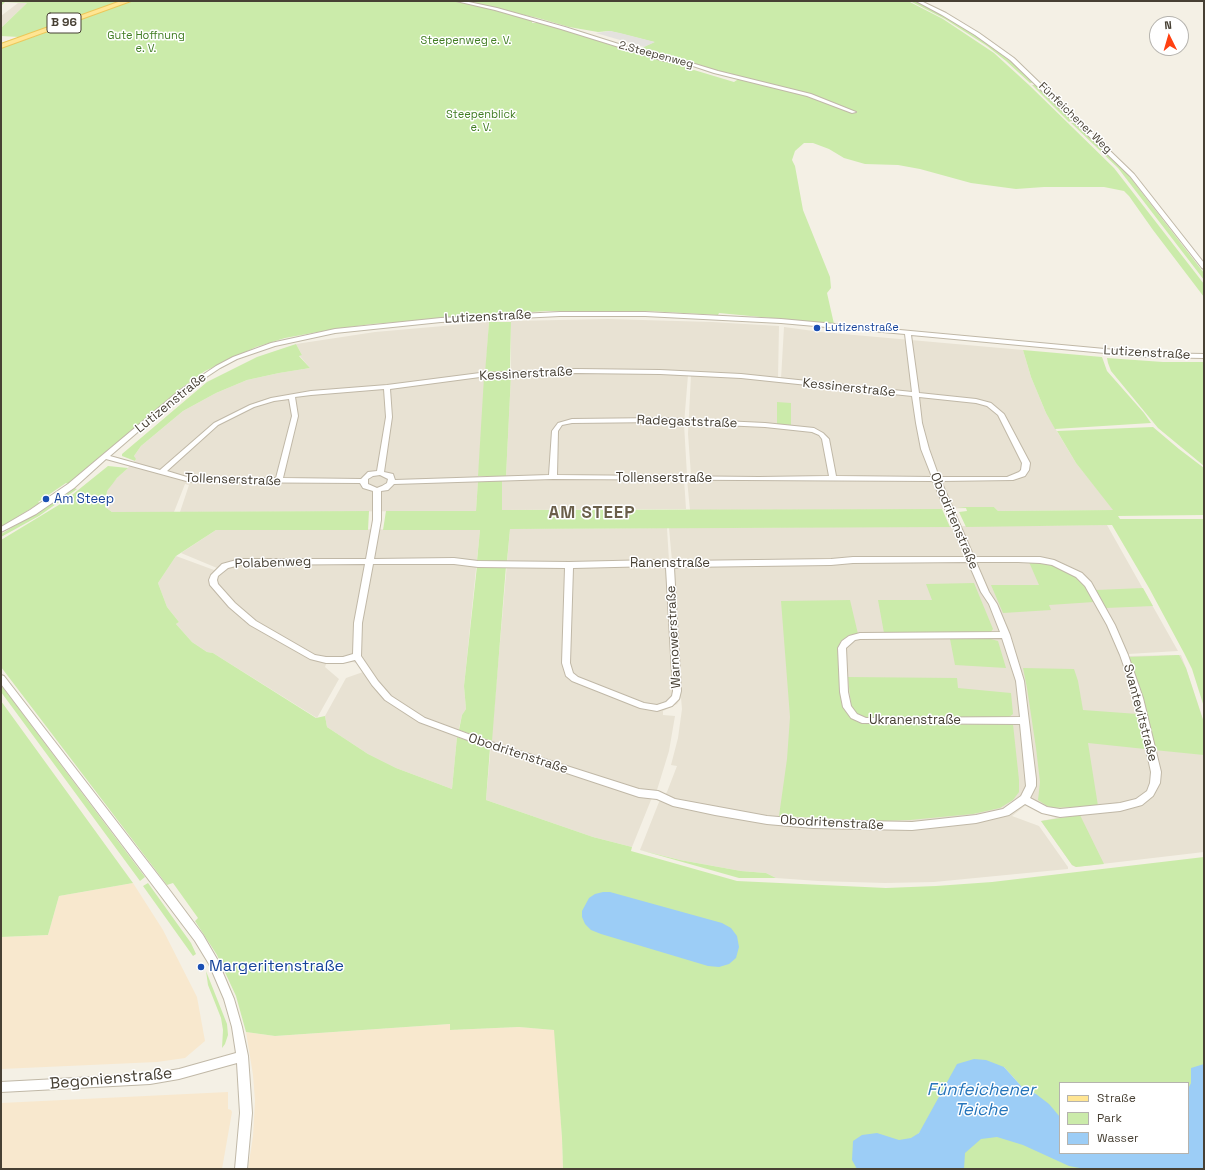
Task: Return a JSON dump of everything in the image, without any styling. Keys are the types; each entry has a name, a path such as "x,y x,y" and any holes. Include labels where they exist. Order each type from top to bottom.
{"main road":[{"name":"B 96","path":"1,46 128,1"}],"street":[{"name":"2.Steepenweg","path":"458,1 496,9 563,28 666,60 684,62 716,72 808,95 854,112"},
{"name":"Fünfeichener Weg","path":"918,1 961,24 990,43 1034,80 1128,171 1204,267"},
{"name":"Lutizenstraße","path":"1,530 45,504 71,486 182,391 218,367 235,358 273,344 335,331 464,318 544,314 619,313 752,319 1133,354 1204,356"},
{"name":"Obodritenstraße","path":"357,656 375,683 388,698 410,714 434,725 639,793 658,795 673,802 767,820 814,824 912,826 976,819 1006,812 1024,799 1028,793 1031,779 1020,681 1012,650 1006,635 993,604 985,592 936,479 922,437 908,333"},
{"name":"Kessinerstraße","path":"161,473 202,436 226,418 262,402 310,393 387,387 496,374 576,371 660,372 740,376 976,401 994,407 1000,414 1026,463 1025,470 1018,476 1012,478 936,479"},
{"path":"387,387 389,405 380,473 390,476 391,482"},
{"path":"279,481 295,416 292,397"},
{"name":"Radegaststraße","path":"553,477 555,432 560,424 572,421 660,420 765,425 814,430 821,434 825,439 833,478"},
{"name":"Tollenserstraße","path":"106,457 182,479 197,481 364,481 368,476 380,473"},
{"name":"Tollenserstraße","path":"377,490 385,488 391,482 553,477 742,478 760,480 833,478 936,479"},
{"path":"357,656 358,623 377,520 377,490 368,488 364,481"},
{"name":"Ranenstraße","path":"370,561 454,561 478,564 569,565 582,563 656,563 670,566 683,564 971,559"},
{"name":"Svantevitstraße","path":"971,559 1018,559 1047,561 1068,568 1079,574 1088,584 1111,625 1124,655 1139,698 1156,772 1155,783 1150,793 1139,802 1120,807 1060,813 1045,810 1024,799"},
{"name":"Polabenweg","path":"357,656 343,660 326,660 313,657 253,623 217,588 213,580 221,568 228,564 240,562 370,561"},
{"name":"Warnowerstraße","path":"569,565 566,663 569,674 575,679 643,706 657,708 669,704 676,697 677,691 670,566"},
{"name":"Ukranenstraße","path":"1006,635 860,636 852,638 844,643 842,648 845,699 847,706 854,716 865,721 1025,721"},
{"path":"1,678 199,938 213,962 229,999 237,1027 242,1056 246,1114 241,1169"},
{"name":"Begonienstraße","path":"1,1087 150,1079 179,1074 242,1056"}],"shaded area":[{"path":"18,3 27,3 1,28 1,16"},
{"path":"610,31 655,42 644,47 596,33"},
{"path":"608,319 712,322 779,326 778,379 781,379 784,327 821,332 1023,350 1031,377 1046,413 1076,463 1114,510 998,511 994,507 942,509 690,510 687,479 691,475 688,434 691,375 688,375 684,424 687,475 684,479 686,509 502,510 502,481 506,476 511,375 511,321"},
{"path":"489,322 476,511 180,512 189,485 185,484 174,512 112,512 105,507 107,491 111,484 136,460 134,456 141,446 183,411 216,393 247,380 310,368 299,355 302,355 296,344 375,332"},
{"path":"1107,525 1178,651 1128,654 1129,656 1181,655 1202,716 1204,724 1204,852 1076,867 1072,865 1041,821 1056,818 1026,805 1012,816 1039,826 1068,869 934,882 885,883 818,881 776,878 766,873 741,871 680,860 640,850 659,802 667,792 677,766 671,765 678,738 682,709 681,698 677,704 663,711 663,715 675,716 669,751 657,790 651,800 632,847 593,837 486,800 510,529 667,528 669,561 672,561 669,528"},
{"path":"216,530 480,530 464,686 466,709 462,715 457,737 452,789 396,768 368,754 327,727 325,716 346,678 363,672 358,664 353,662 326,664 325,667 339,679 317,718 213,653 207,652 192,642 176,624 179,622 167,607 158,583 176,556 214,570 217,568 181,553"},
{"path":"133,883 163,930 197,997 205,1041 185,1058 157,1062 1,1069 1,937 48,935 59,896"},
{"path":"450,1024 450,1030 519,1027 555,1030 563,1169 248,1169 253,1136 255,1101 253,1075 246,1032 275,1036"},
{"path":"228,1092 228,1109 232,1112 222,1169 1,1169 1,1103"}],"green space":[{"name":"Gute Hoffnung e. V.","path":"1,1 123,1 1,45 1,43 19,37 1,36 1,28 27,3 5,2 1,6"},
{"path":"133,1 454,1 533,20 532,23 538,22 562,28 692,69 690,71 694,70 734,82 740,78 808,96 860,114 809,95 732,76 731,73 717,72 678,58 666,59 637,50 654,42 610,31 598,32 569,27 538,18 461,1 908,1 943,19 994,53 1114,168 1204,284 1204,297 1124,191 1104,187 1044,187 1016,189 971,183 920,169 898,165 865,164 844,158 829,149 813,143 804,143 795,151 792,160 795,166 803,210 830,277 831,288 827,293 834,324 719,313 718,315 648,311 546,311 372,324 285,338 256,347 205,371 180,389 68,484 66,483 38,502 40,503 1,527 1,48"},
{"path":"910,1 915,1 941,14 975,35 1009,60 1034,82 1030,83 987,46 945,19"},
{"path":"1032,85 1037,85 1073,120 1069,122"},
{"path":"1071,123 1076,123 1129,176 1204,273 1204,280 1118,168"},
{"path":"489,322 511,322 510,371 485,373"},
{"path":"296,344 302,355 299,356 310,368 247,380 216,393 183,411 141,446 134,456 136,459 135,461 122,456 122,454 207,382 257,357"},
{"path":"1023,350 1102,357 1107,371 1151,423 1055,429 1046,413 1031,377"},
{"path":"1107,358 1163,362 1204,362 1204,466 1158,428 1111,371"},
{"path":"511,375 506,476 478,476 484,377"},
{"path":"777,402 791,403 791,425 777,424"},
{"path":"1153,427 1204,468 1204,515 1118,516 1120,519 1204,519 1204,707 1192,669 1184,653 1149,588 1112,525 966,527 959,512 967,511 966,508 957,507 994,507 998,511 1113,510 1076,463 1057,431"},
{"path":"108,466 128,468 117,478 107,491 105,507 112,512 369,511 368,530 216,530 176,556 158,583 167,607 179,622 176,624 192,642 207,652 213,653 316,718 325,716 327,727 368,754 396,768 452,789 457,737 490,748 486,800 593,837 632,847 631,851 737,881 886,888 992,882 1204,857 1204,1090 1189,1138 1189,1082 1059,1082 1059,1154 1062,1154 1090,1169 931,1169 999,1089 1036,1094 1022,1087 1004,1067 919,1133 885,1169 563,1169 554,1030 519,1027 450,1030 450,1024 275,1036 246,1032 236,996 217,955 195,921 198,918 173,883 167,885 1,667 1,540 62,503"},
{"path":"478,481 502,481 502,510 942,509 950,527 510,529 507,561 477,561 480,530 383,530 386,511 476,511"},
{"path":"74,488 77,489 39,516 1,537 1,534 35,514"},
{"path":"1029,562 1054,565 1077,576 1094,602 1049,605 1051,610 1003,613 991,585 1039,585"},
{"path":"477,566 506,566 492,741 459,730 462,715 466,709 464,686"},
{"path":"974,583 993,629 990,633 884,633 878,600 932,600 926,584"},
{"path":"1143,588 1153,606 1106,608 1096,590"},
{"path":"850,600 858,634 849,635 841,641 838,647 842,706 850,717 864,723 876,725 1013,724 1019,792 1013,800 1000,808 973,814 910,820 883,821 779,816 787,759 790,717 781,601"},
{"path":"950,639 991,639 998,641 1006,668 955,665"},
{"path":"1179,655 1186,668 1204,723 1204,755 1154,750 1143,699 1129,657"},
{"path":"1023,668 1074,669 1078,681 1083,710 1138,714 1145,749 1088,743 1098,806 1050,808 1038,800 1040,782"},
{"path":"848,677 957,678 958,688 1011,693 1013,714 1009,717 865,717 857,714 851,706"},
{"path":"1,685 145,877 140,881 1,692"},
{"path":"1,701 133,883 59,896 48,935 1,937"},
{"path":"1080,815 1104,864 1076,867 1072,865 1041,821"},
{"path":"640,850 680,860 741,871 766,873 776,878 739,878"},
{"path":"148,883 191,943 196,954 193,956 143,886"},
{"path":"206,971 227,1024 228,1035 222,1048 223,1030 221,1018 208,985"}],"water":[{"path":"610,892 722,923 731,928 737,936 739,947 736,958 729,964 719,967 708,966 591,930 585,924 582,917 582,911 589,898 595,894"},
{"name":"Fünfeichener Teiche","path":"974,1059 986,1060 1004,1067 1022,1087 1036,1094 1049,1104 1059,1116 1059,1154 1189,1154 1189,1087 1191,1083 1191,1068 1204,1064 1204,1169 1085,1169 1069,1166 1023,1145 997,1137 981,1139 965,1153 964,1169 857,1169 852,1160 853,1141 862,1135 877,1133 899,1140 911,1138 919,1133 957,1064"}],"place":[{"name":"Lutizenstraße","path":"817,328"},
{"name":"Am Steep","path":"46,499"},
{"name":"Margeritenstraße","path":"201,967"}],"district":[{"name":"AM STEEP","path":"592,513"}],"park label":[{"name":"Steepenweg e. V.","path":"466,41"},
{"name":"Steepenblick e. V.","path":"481,121"}]}
